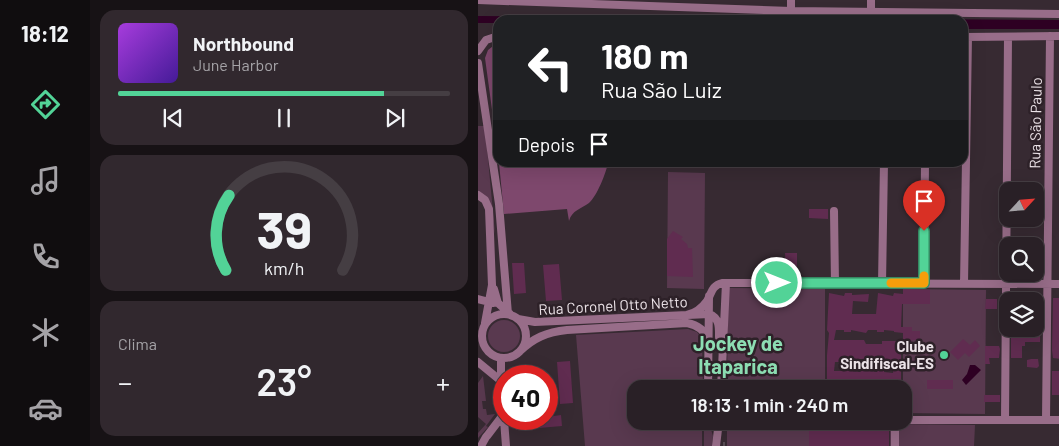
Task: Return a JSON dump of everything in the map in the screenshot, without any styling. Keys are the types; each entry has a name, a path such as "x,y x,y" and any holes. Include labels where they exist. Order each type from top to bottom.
{"street":[{"path":"478,0 742,4 791,10 871,12 1060,14"},
{"path":"791,0 791,10"},
{"path":"871,0 871,12"},
{"name":"Rua São Paulo","path":"1046,420 1050,36"},
{"path":"968,37 1060,36"},
{"path":"1005,420 1008,37"},
{"path":"478,51 486,40 493,38"},
{"path":"478,63 493,164"},
{"path":"493,167 511,315"},
{"path":"882,284 884,167"},
{"path":"924,283 925,167"},
{"path":"964,167 964,284"},
{"path":"478,195 483,198 488,206 494,303 482,334 481,344 492,355 500,358 513,357 524,345 526,336 524,326 494,303 478,299"},
{"path":"834,211 835,284"},
{"path":"687,315 700,308 714,287 726,283 1060,284"},
{"path":"721,380 726,283"},
{"path":"708,380 709,296"},
{"path":"709,314 715,317 718,323 722,364"},
{"name":"Rua Coronel Otto Netto","path":"511,315 535,322 709,314"},
{"path":"485,325 494,316 511,315"},
{"name":"Rua Coronel Otto Netto","path":"519,352 529,342 538,337 558,331 687,323 700,328 706,334 709,341"},
{"path":"500,358 500,365"},
{"path":"478,362 493,375"},
{"path":"912,420 1060,420"},
{"path":"481,446 493,428"},
{"path":"504,430 506,446"},
{"path":"716,446 718,430"},
{"path":"894,446 895,430"}],"shaded area":[{"path":"478,16 493,16 493,23 478,23"},
{"path":"968,19 1059,20 1060,29 968,29"},
{"path":"493,46 493,117 485,58 488,50"},
{"path":"478,126 485,126 495,234 490,204 478,192"},
{"path":"499,167 607,167 595,195 589,203 570,217 569,221 567,209 504,214"},
{"path":"668,172 705,173 704,289 667,288"},
{"path":"728,288 825,289 825,380 727,380"},
{"name":"Clube Sindifiscal-ES","path":"903,289 986,290 985,414 912,413 912,380 903,380"},
{"path":"504,320 510,321 515,325 519,330 519,342 515,347 510,351 504,352 498,351 493,347 489,342 488,336 489,330 493,325 498,321"},
{"path":"688,329 697,332 702,339 703,380 627,380 627,430 702,430 702,446 585,446 576,335"},
{"path":"970,365 975,365 981,370 966,385 962,380 967,374"},
{"path":"483,376 486,401 482,401 483,409 486,409 487,415 493,414 493,417 486,426 488,427 478,438 478,433 486,424 478,417 478,383"},
{"path":"912,424 975,425 974,446 890,446 890,430 912,430"},
{"path":"704,430 711,430 712,446 704,446"},
{"path":"727,430 809,430 809,446 727,446"}],"building":[{"path":"809,209 828,209 828,219 809,218"},
{"path":"673,231 683,237 681,239 687,244 688,248 692,248 693,277 667,276 667,239"},
{"path":"785,253 797,253 797,274 786,274"},
{"path":"512,263 524,263 526,293 514,294"},
{"path":"559,264 562,300 546,301 543,265"},
{"path":"903,289 930,290 930,304 902,304 901,327 912,327 912,331 920,331 920,340 912,340 912,347 901,347 901,361 899,361 901,380 827,380 829,293 844,296 845,293 852,293 852,295 869,294 868,302 853,301 852,314 876,314 878,293 893,296 894,293 903,294","holes":["836,330 844,330 844,332 851,332 851,330 866,333 868,330 877,330 877,332 884,332 884,330 894,331 903,333 903,341 882,341 882,344 866,344 864,340 834,340","846,359 862,359 864,362 877,362 877,372 851,371 851,369 834,371 835,362 845,362","884,362 894,362 893,373 884,372"]},
{"path":"1053,298 1060,298 1060,359 1053,358 1052,350"},
{"path":"986,299 997,299 997,309 985,309"},
{"path":"1011,337 1040,337 1040,342 1025,342 1025,346 1022,346 1022,358 1011,358"},
{"path":"963,339 970,345 975,340 980,346 969,357 965,353 958,360 950,352"},
{"path":"985,346 999,346 1000,349 999,358 989,358 990,364 985,364"},
{"path":"1038,359 1039,366 1037,368 1027,367 1027,360"},
{"path":"570,361 573,403 560,404 557,362"},
{"path":"1052,371 1060,371 1059,395 1052,395"},
{"path":"927,380 953,380 953,389 927,389"},
{"path":"984,395 1000,395 1000,402 984,402"},
{"path":"558,415 561,415 562,426 558,426"},
{"path":"809,430 889,430 889,446 809,446"}],"slow traffic":[{"path":"891,283 924,283 924,276"}],"place":[{"name":"Clube Sindifiscal-ES","path":"944,355"}],"district":[{"name":"Jockey de Itaparica","path":"738,354"}],"route":[{"path":"777,283 924,283 924,231"}]}
